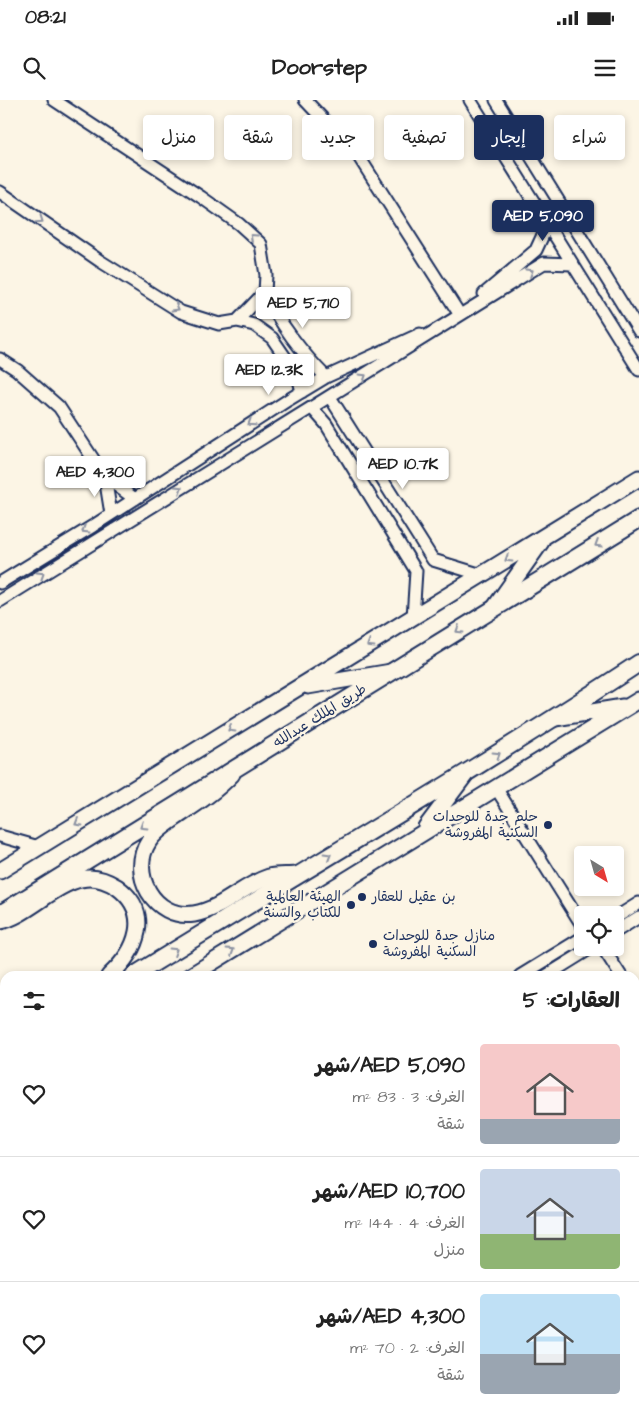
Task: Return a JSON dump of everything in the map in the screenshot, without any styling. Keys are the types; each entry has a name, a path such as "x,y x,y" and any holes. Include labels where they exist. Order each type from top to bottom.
{"highway":[{"name":"طريق الملك عبدالله","path":"0,914 639,519"},
{"path":"141,971 296,875 465,775 639,664"}],"main road":[{"path":"0,870 300,688 639,478"},
{"path":"494,608 545,537"},
{"path":"300,688 392,671"},
{"path":"555,718 635,703"},
{"path":"198,971 635,703"},
{"path":"240,766 219,788 164,826 149,840 143,855 141,871 144,886 164,909 177,913 193,914 229,901 251,886 270,877 296,875"},
{"path":"421,834 465,775"},
{"path":"0,921 17,914 59,888 80,879 94,878 108,881 129,898 136,909 138,920 138,930 128,955 113,971"}],"street":[{"path":"54,100 201,197 239,224 261,244 266,276 265,292 272,309 315,366 326,377"},
{"path":"305,100 359,157 460,315"},
{"path":"470,100 639,370"},
{"path":"496,100 639,331"},
{"path":"0,192 100,261 181,312 219,324 237,321 254,325 272,338 298,376 302,392"},
{"path":"0,583 326,377 460,315 536,250 548,224"},
{"path":"0,601 544,263 572,264"},
{"path":"237,321 265,292"},
{"path":"0,359 16,370 59,407 105,477 135,499"},
{"path":"330,397 432,560 482,575"},
{"path":"312,408 326,424 416,571 413,618"},
{"path":"105,477 111,514"},
{"path":"496,788 574,912"},
{"path":"0,836 39,847"},
{"path":"624,912 639,903"},
{"path":"624,926 639,917"},
{"path":"528,971 574,943"},
{"path":"554,971 578,956"},
{"path":"608,956 618,971"}],"place":[{"name":"حلم جدة للوحدات السكنية المفروشة","path":"548,825"},
{"name":"بن عقيل للعقار","path":"362,897"},
{"name":"الهيئة العالمية للكتاب والسنة","path":"351,905"},
{"name":"منازل جدة للوحدات السكنية المفروشة","path":"373,944"}]}
